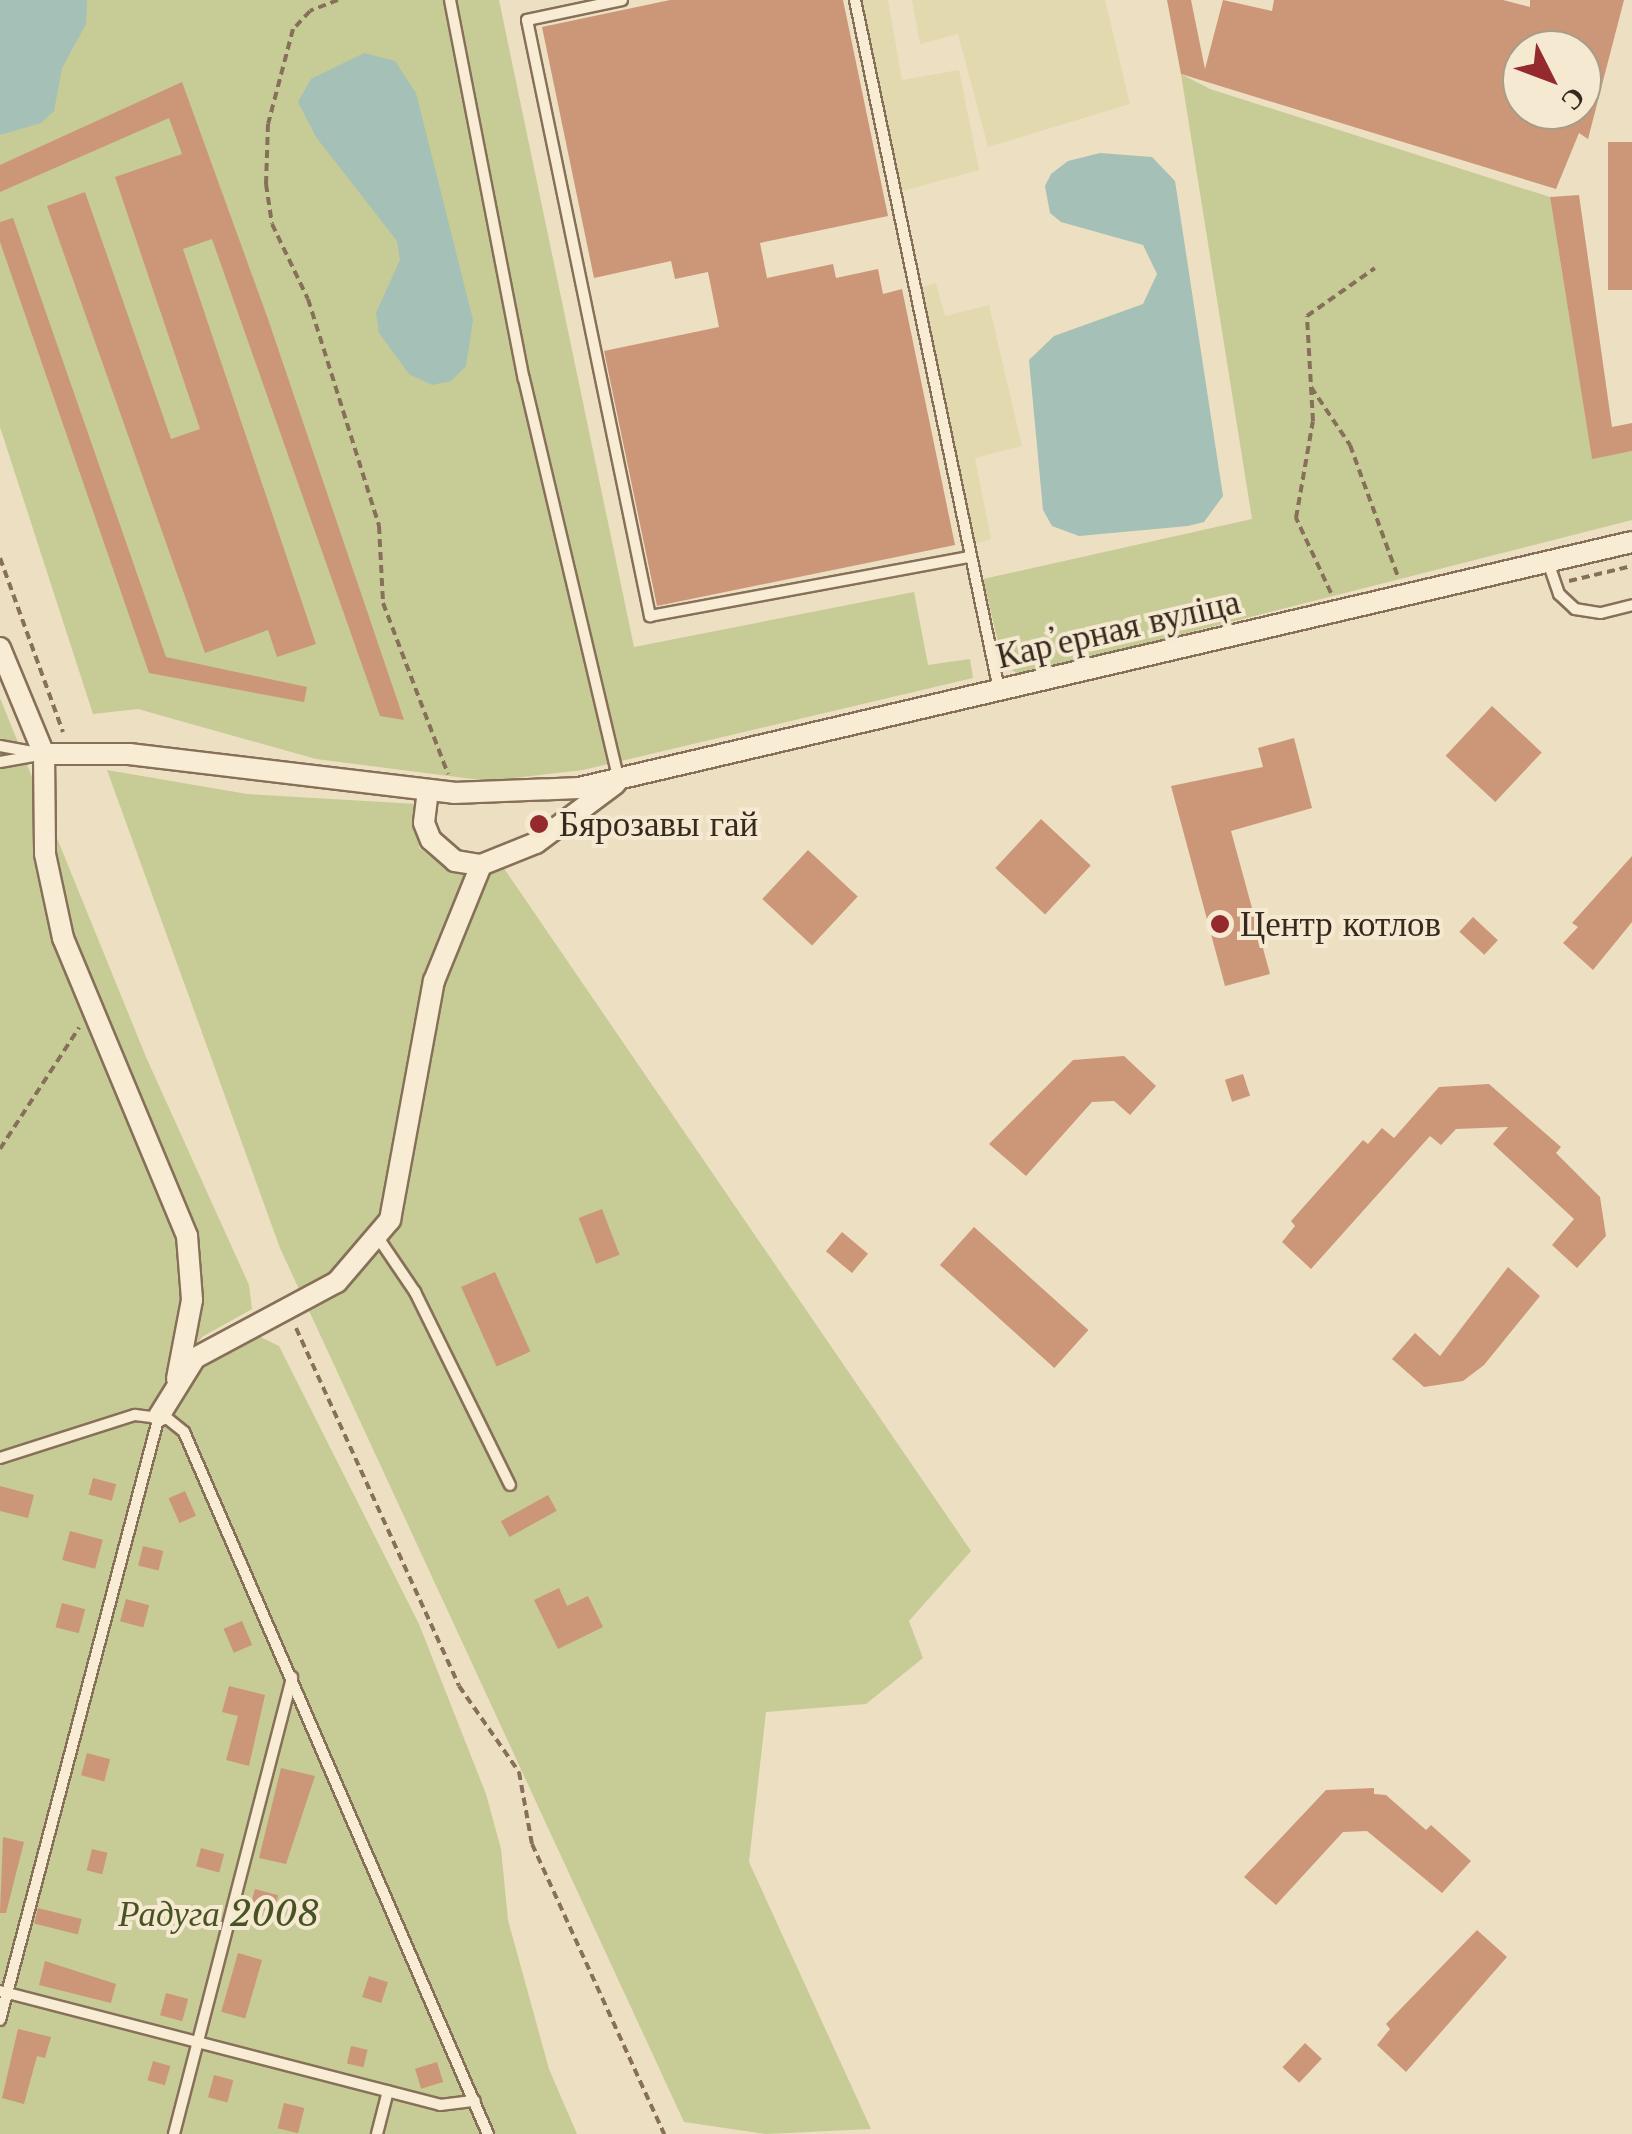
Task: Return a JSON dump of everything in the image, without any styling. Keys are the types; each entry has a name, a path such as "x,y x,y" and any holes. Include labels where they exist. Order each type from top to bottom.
{"street":[{"name":"Карʼерная вуліца","path":"44,754 144,755 454,793 551,792 619,782 1632,542"},
{"path":"0,648 44,754 48,880 90,1012 187,1236 192,1300 177,1378 159,1416"},
{"name":"Карʼерная вуліца","path":"481,865 536,842 619,782"},
{"path":"177,1378 208,1347 337,1282 379,1239 397,1202 434,982 481,865 455,861 431,840 424,823 428,790"}],"lane":[{"path":"450,0 524,379 619,782"},
{"path":"622,0 527,20 650,616 969,557"},
{"path":"855,0 999,690"},
{"path":"1548,562 1555,585 1575,609 1601,613 1632,605"},
{"path":"0,746 44,754"},
{"path":"0,762 44,754"},
{"path":"379,1239 414,1292 510,1485"},
{"path":"0,1458 135,1415 159,1416 175,1423 192,1444 488,2134"},
{"path":"0,2020 4,1991 159,1416"},
{"path":"174,2134 292,1676"},
{"path":"4,1991 450,2106 474,2102"},
{"path":"376,2134 388,2091"}],"path":[{"path":"338,0 310,11 293,29 268,124 266,184 272,224 308,299 379,526 383,603 454,793"},
{"path":"1339,611 1296,518 1312,421 1306,316 1375,268"},
{"path":"1310,386 1350,445 1405,596"},
{"path":"0,558 71,754"},
{"path":"1555,585 1632,566"},
{"path":"0,1148 90,1012"},
{"path":"287,1309 459,1686 520,1772 532,1844 664,2134"}],"shaded area":[{"path":"860,0 888,0 902,80 959,70 979,170 899,192"},
{"path":"912,0 1105,0 1130,104 988,147 958,34 920,44"},
{"path":"936,283 945,316 989,305 1022,446 975,458 991,539 972,545 919,288"}],"green space":[{"path":"0,0 499,0 634,647 914,592 928,665 970,659 973,678 583,770 488,781 316,759 138,709 93,714 0,427"},
{"path":"1181,74 1210,89 1550,197 1592,458 1632,451 1632,520 1022,675 1004,667 983,579 1252,519"},
{"name":"Радуга 2008","path":"0,698 146,1057 249,1285 252,1309 202,1337 155,1399 178,1396 216,1355 254,1334 279,1346 419,1624 486,1794 501,1849 508,1920 549,2069 577,2134 0,2134"},
{"path":"107,770 247,794 417,804 419,848 455,874 503,867 971,1551 909,1621 923,1658 866,1704 766,1712 749,1862 871,2129 766,2134 684,2122 280,1248"}],"water":[{"path":"0,0 87,0 87,5 86,24 62,68 54,111 41,123 0,135"},
{"path":"364,53 395,61 416,93 473,320 466,366 451,381 432,385 409,374 379,333 376,313 400,260 397,241 316,137 298,102 311,79"},
{"path":"1100,153 1152,157 1175,181 1223,496 1204,522 1079,536 1052,526 1043,510 1029,360 1054,336 1143,304 1157,274 1143,245 1061,222 1050,213 1045,186 1051,174 1068,161"}],"building":[{"path":"670,0 843,0 888,216 760,243 767,278 833,264 836,278 878,269 883,294 902,289 955,545 657,606 604,351 719,327 708,272 675,279 671,261 594,278 542,27"},
{"path":"1167,0 1191,0 1205,69 1223,0 1272,11 1274,0 1503,0 1530,7 1530,0 1624,0 1602,85 1602,30 1502,30 1502,130 1590,130 1588,139 1579,133 1556,189 1181,74"},
{"path":"182,82 268,319 404,720 380,716 212,239 183,249 316,644 277,657 268,630 205,653 47,206 85,192 171,439 200,429 115,177 182,154 169,118 0,192 0,165"},
{"path":"1608,142 1632,142 1632,290 1608,290"},
{"path":"1579,195 1612,427 1632,423 1632,451 1592,459 1550,197"},
{"path":"13,218 166,657 307,687 304,702 149,673 0,242 0,222"},
{"path":"1492,706 1542,752 1495,802 1446,756"},
{"path":"1294,738 1312,808 1231,831 1270,974 1225,986 1171,786 1263,767 1258,748"},
{"path":"1041,819 1091,865 1045,914 995,868"},
{"path":"808,850 858,896 812,945 762,899"},
{"path":"1632,856 1632,922 1593,970 1563,943 1578,927 1572,923"},
{"path":"1473,917 1498,940 1484,955 1459,932"},
{"path":"1124,1056 1156,1086 1130,1115 1114,1101 1092,1102 1026,1176 989,1144 1073,1060"},
{"path":"1243,1074 1250,1096 1232,1102 1225,1080"},
{"path":"1489,1084 1561,1147 1556,1153 1600,1197 1606,1236 1577,1268 1552,1245 1574,1219 1493,1144 1508,1127 1456,1129 1441,1145 1430,1136 1311,1269 1282,1242 1295,1226 1291,1221 1363,1140 1368,1144 1382,1128 1394,1138 1439,1087"},
{"path":"602,1209 620,1255 596,1264 579,1218"},
{"path":"974,1227 1088,1330 1054,1368 940,1265"},
{"path":"842,1232 868,1254 852,1273 826,1251"},
{"path":"1508,1267 1540,1296 1484,1365 1463,1381 1424,1387 1392,1359 1415,1333 1440,1356"},
{"path":"495,1272 530,1351 497,1367 461,1287"},
{"path":"93,1478 116,1484 112,1501 89,1494"},
{"path":"0,1486 34,1495 28,1518 0,1511"},
{"path":"185,1491 196,1516 180,1523 169,1498"},
{"path":"548,1495 557,1511 509,1537 501,1521"},
{"path":"70,1531 103,1540 95,1569 62,1560"},
{"path":"143,1546 163,1551 159,1570 138,1565"},
{"path":"559,1588 567,1606 588,1596 603,1627 558,1649 534,1600"},
{"path":"126,1599 149,1605 143,1627 120,1621"},
{"path":"62,1603 85,1609 79,1633 56,1627"},
{"path":"242,1621 252,1645 234,1653 224,1629"},
{"path":"229,1686 265,1695 249,1766 226,1760 238,1716 222,1712"},
{"path":"87,1753 110,1759 104,1781 81,1775"},
{"path":"281,1768 315,1776 286,1864 259,1858"},
{"path":"1374,1788 1374,1794 1386,1795 1426,1830 1431,1825 1471,1861 1442,1893 1367,1831 1343,1832 1276,1905 1244,1877 1326,1790"},
{"path":"3,1837 24,1842 6,1913 0,1913"},
{"path":"201,1848 224,1854 219,1873 196,1866"},
{"path":"92,1849 108,1853 102,1874 87,1870"},
{"path":"255,1889 278,1895 273,1914 250,1907"},
{"path":"38,1908 82,1919 78,1934 34,1924"},
{"path":"1477,1930 1507,1957 1406,2072 1377,2045 1390,2029 1386,2024"},
{"path":"238,1953 262,1960 245,2019 221,2012"},
{"path":"45,1961 116,1984 111,2003 39,1985"},
{"path":"369,1976 388,1982 381,2003 362,1997"},
{"path":"166,1993 188,1999 182,2021 160,2015"},
{"path":"18,2029 51,2037 45,2058 37,2056 24,2104 2,2098"},
{"path":"1305,2043 1322,2059 1299,2083 1282,2067"},
{"path":"351,2046 368,2050 364,2067 347,2064"},
{"path":"153,2061 170,2066 165,2085 147,2080"},
{"path":"437,2062 443,2082 421,2089 415,2069"},
{"path":"214,2075 233,2080 227,2102 208,2097"},
{"path":"284,2103 304,2108 298,2133 278,2128"}],"place":[{"name":"Бярозавы гай","path":"539,824"},
{"name":"Центр котлов","path":"1220,924"}]}
